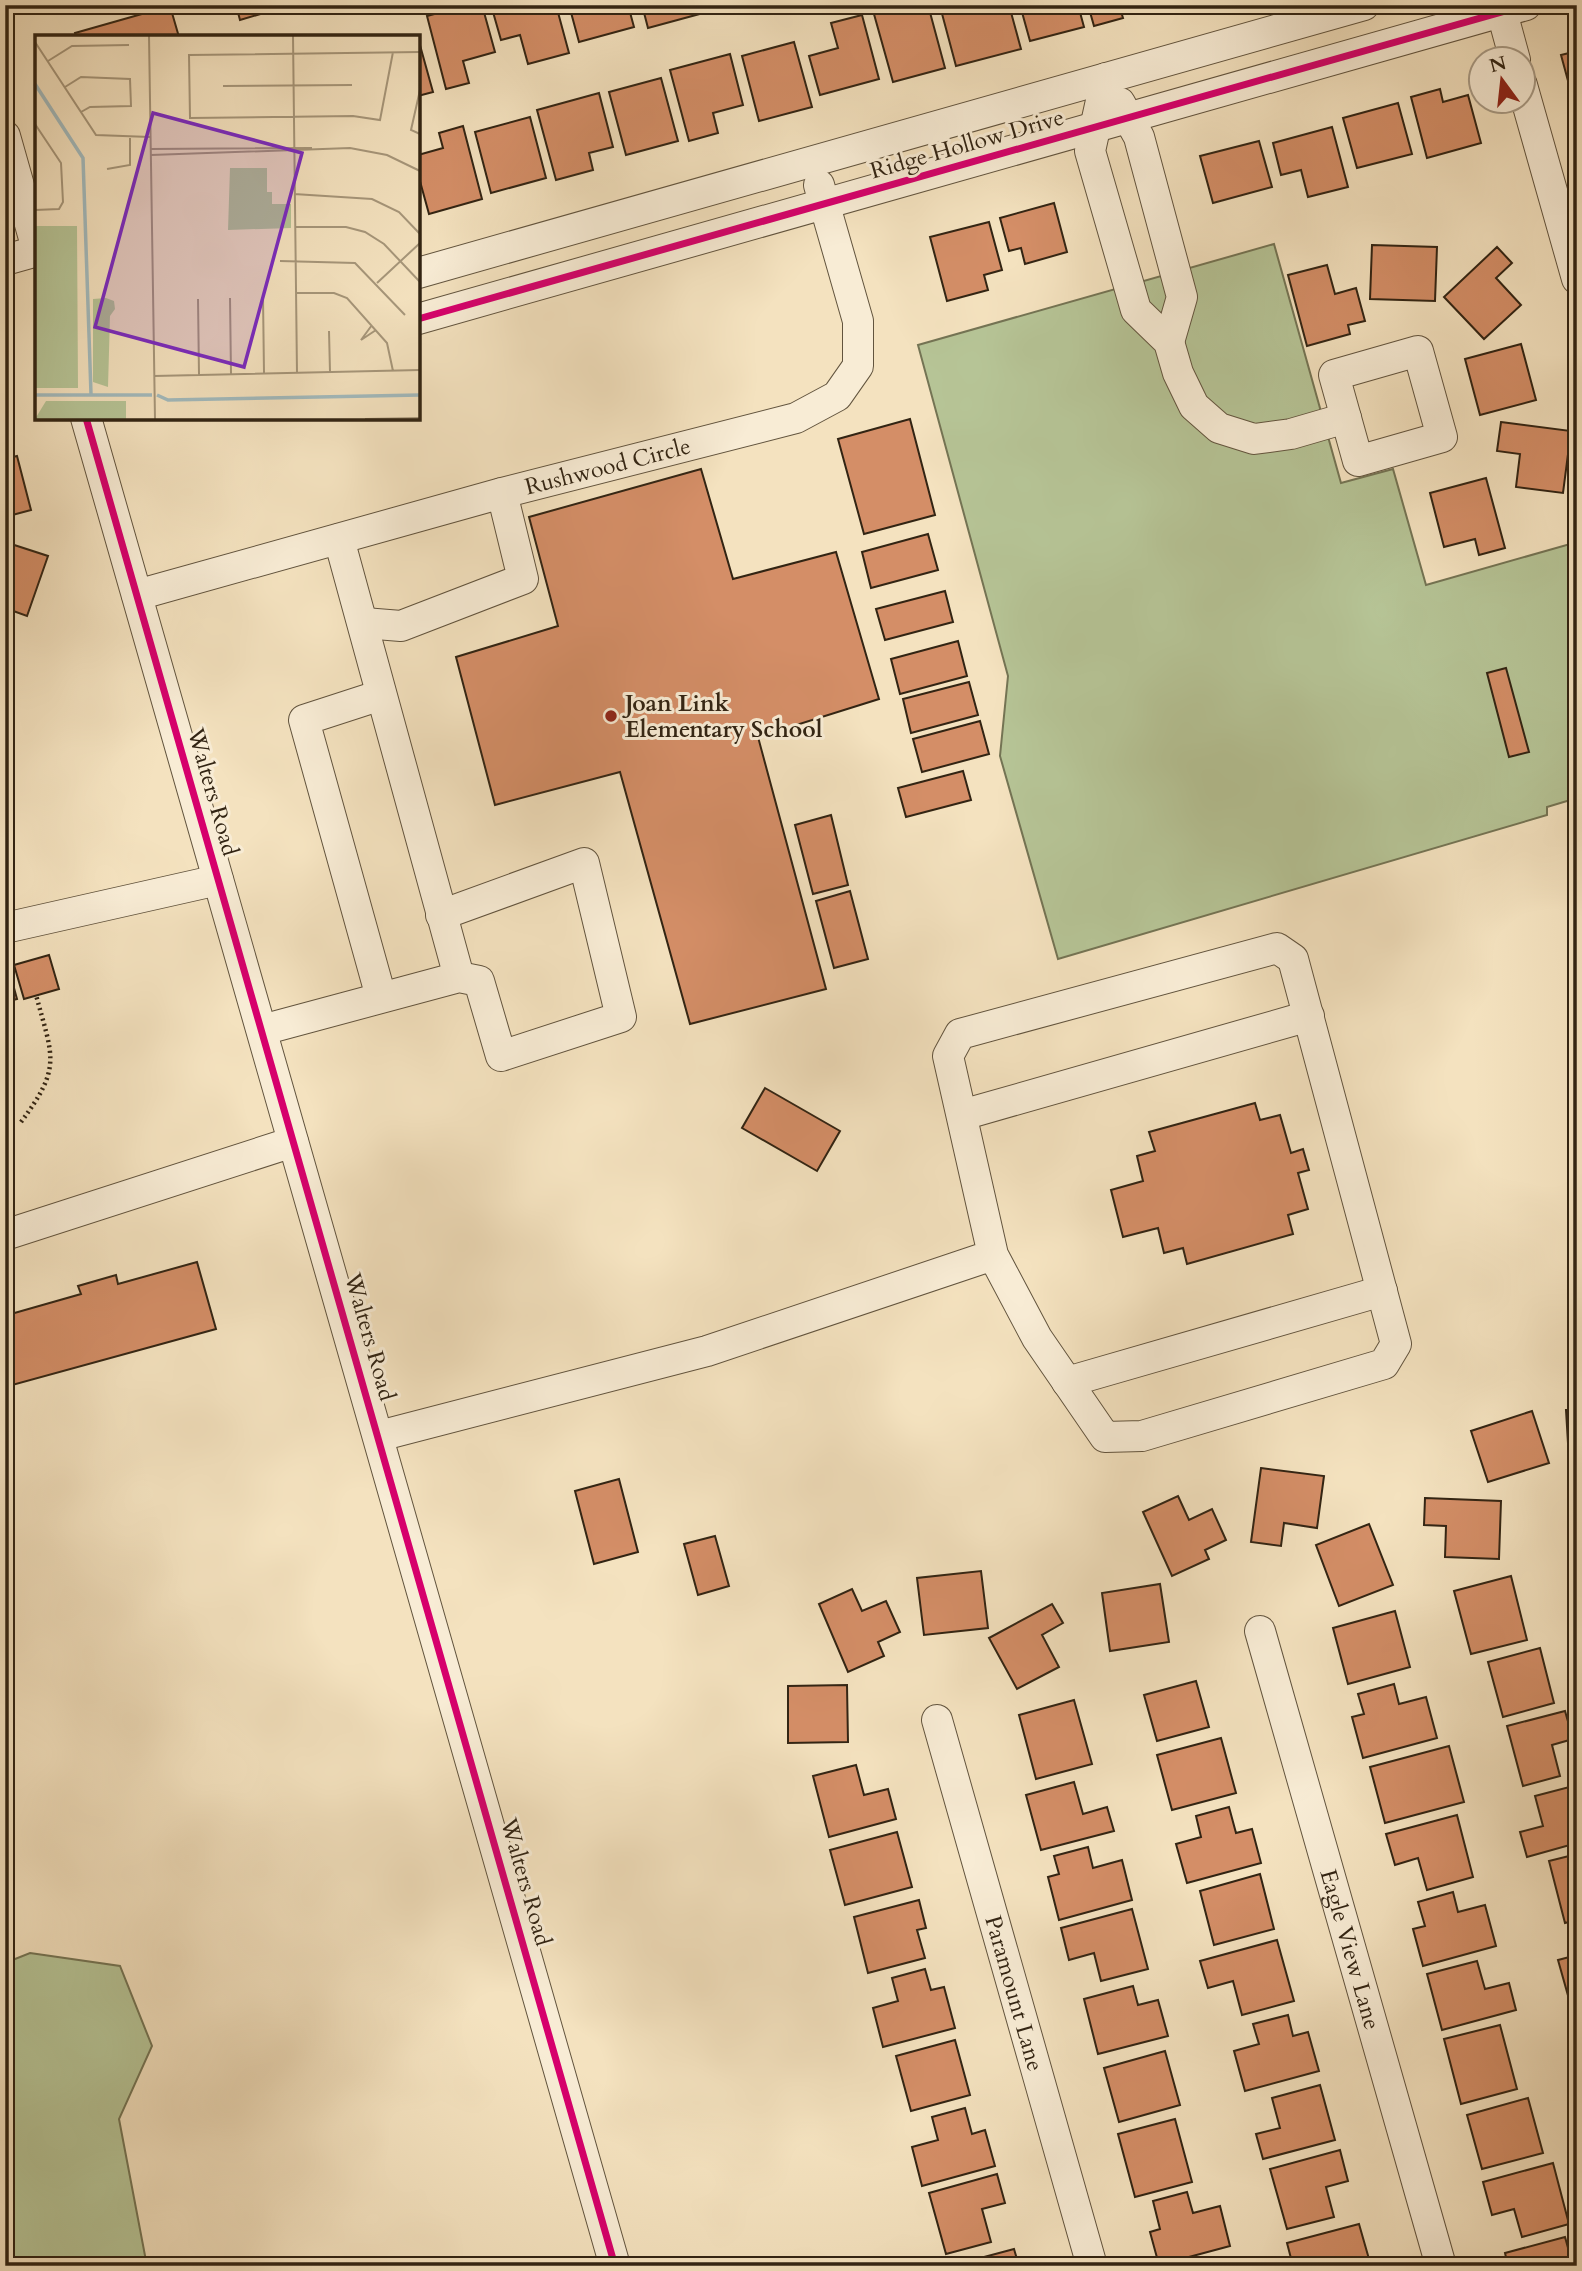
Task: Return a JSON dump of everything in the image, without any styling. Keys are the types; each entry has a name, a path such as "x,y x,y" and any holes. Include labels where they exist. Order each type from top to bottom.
{"street":[{"name":"Ridge Hollow Drive","path":"420,272 1364,5"},
{"name":"Ridge Hollow Drive","path":"420,318 1093,129 1509,8"},
{"path":"1509,8 1513,46"},
{"path":"1106,78 1139,137 1182,298 1169,342"},
{"path":"1106,78 1090,151 1136,310 1169,342 1178,373 1194,406 1219,428 1254,439 1291,435 1346,418"},
{"path":"1531,116 1577,279"},
{"path":"5,136 35,243"},
{"name":"Rushwood Circle","path":"137,595 502,493 796,418 837,396 858,366 858,320 813,163"},
{"path":"5,260 35,251"},
{"name":"Walters Road","path":"94,420 137,595 615,2266"},
{"path":"364,623 401,626 523,579 502,493"},
{"path":"339,539 459,977"},
{"path":"381,695 304,720 381,998"},
{"path":"262,1030 459,977 479,981 500,1056 621,1017 584,863 441,915"},
{"path":"5,928 218,880"},
{"path":"1277,948 1293,959 1396,1343 1384,1363 1142,1436 1105,1437 1037,1338 993,1255 962,1115 948,1056 960,1034 1277,948"},
{"path":"962,1115 1309,1016"},
{"path":"5,1235 293,1142"},
{"path":"379,1436 708,1352 993,1255"},
{"path":"1067,1382 1382,1291"},
{"name":"Eagle View Lane","path":"1261,1631 1441,2266"},
{"name":"Paramount Lane","path":"937,1720 1092,2266"}],"path":[{"path":"21,1122 42,1094 51,1070 52,1052 36,995"}],"green space":[{"path":"1274,244 1341,483 1393,469 1426,585 1577,542 1577,798 1547,807 1547,815 1058,959 1000,756 1008,676 918,345"},
{"path":"30,1953 120,1966 152,2046 119,2119 147,2266 5,2266 5,1963"}],"building":[{"path":"236,5 291,5 240,20"},
{"path":"468,5 482,5 495,52 463,61 469,83 446,89 427,16"},
{"path":"491,5 556,5 569,53 528,64 520,35 501,40"},
{"path":"569,5 628,5 634,27 579,42"},
{"path":"642,5 705,5 707,12 648,28"},
{"path":"928,5 945,68 893,82 872,7"},
{"path":"957,5 1009,5 1021,49 956,66 941,10"},
{"path":"1020,5 1078,5 1084,27 1030,41"},
{"path":"1088,5 1119,5 1123,18 1094,26"},
{"path":"170,6 178,35 76,35"},
{"path":"862,15 879,79 820,95 809,56 838,48 831,23"},
{"path":"794,42 812,107 759,121 742,56"},
{"path":"420,45 433,92 420,95"},
{"path":"1577,51 1577,114 1561,55"},
{"path":"730,54 743,105 713,113 718,133 689,141 670,70"},
{"path":"661,78 678,141 626,155 609,92"},
{"path":"1440,89 1443,102 1466,96 1466,116 1474,116 1481,143 1427,158 1411,97"},
{"path":"599,93 613,147 589,153 593,170 556,180 537,110"},
{"path":"1398,103 1412,154 1357,168 1343,118"},
{"path":"530,117 546,178 491,193 475,132"},
{"path":"463,126 482,199 429,214 420,181 420,154 443,148 439,133"},
{"path":"1332,127 1348,187 1308,197 1301,170 1281,175 1273,143"},
{"path":"1259,141 1272,187 1213,203 1200,156"},
{"path":"1054,203 1067,252 1025,264 1021,248 1009,251 1000,218"},
{"path":"989,222 1002,270 984,275 988,290 947,301 930,237"},
{"path":"1372,245 1437,247 1435,301 1370,299"},
{"path":"1497,247 1512,263 1496,278 1521,305 1484,339 1444,297"},
{"path":"1327,265 1335,294 1356,288 1365,321 1348,325 1350,334 1307,346 1288,275"},
{"path":"1521,344 1536,400 1480,415 1465,359"},
{"path":"910,419 935,515 864,534 838,439"},
{"path":"1501,422 1571,431 1563,493 1516,487 1520,454 1497,451"},
{"path":"17,456 31,510 5,517 5,459"},
{"path":"701,469 733,579 836,552 879,699 758,737 826,989 690,1024 620,772 495,805 456,657 558,626 529,517"},
{"path":"1486,478 1505,548 1479,555 1475,539 1444,547 1430,493"},
{"path":"928,534 938,570 871,588 862,552"},
{"path":"5,542 48,556 27,616 5,608"},
{"path":"945,591 953,622 885,640 876,609"},
{"path":"958,641 967,676 900,694 891,659"},
{"path":"1506,668 1529,752 1509,757 1487,673"},
{"path":"969,682 978,715 911,733 903,699"},
{"path":"980,721 989,754 922,772 913,739"},
{"path":"963,771 971,800 906,817 898,788"},
{"path":"831,815 848,885 813,894 795,825"},
{"path":"850,891 868,959 834,968 816,901"},
{"path":"49,955 59,989 24,999 14,965"},
{"path":"11,977 17,999 5,1002 5,978"},
{"path":"765,1088 840,1131 817,1171 742,1128"},
{"path":"1255,1103 1260,1120 1280,1115 1291,1153 1303,1149 1309,1170 1298,1173 1308,1209 1288,1215 1293,1234 1187,1264 1183,1248 1164,1253 1158,1228 1123,1237 1111,1190 1143,1181 1137,1156 1155,1151 1149,1132"},
{"path":"197,1262 216,1329 5,1387 5,1306 9,1305 11,1314 81,1294 78,1286 116,1275 118,1284"},
{"path":"1566,1410 1577,1410 1577,1443 1568,1443"},
{"path":"1532,1411 1549,1463 1488,1482 1471,1431"},
{"path":"1261,1468 1324,1476 1317,1528 1284,1523 1281,1546 1251,1542"},
{"path":"619,1479 638,1552 594,1564 575,1491"},
{"path":"1178,1496 1189,1520 1212,1509 1226,1540 1205,1550 1209,1559 1172,1576 1143,1512"},
{"path":"1425,1498 1501,1501 1499,1559 1445,1557 1446,1526 1424,1525"},
{"path":"1369,1524 1393,1585 1339,1606 1316,1545"},
{"path":"715,1536 729,1586 698,1595 684,1544"},
{"path":"981,1571 988,1628 924,1635 917,1578"},
{"path":"1511,1576 1527,1640 1471,1654 1454,1591"},
{"path":"1160,1584 1169,1642 1110,1651 1102,1593"},
{"path":"852,1589 862,1611 886,1601 900,1632 878,1642 884,1656 848,1672 819,1604"},
{"path":"1052,1604 1063,1623 1042,1635 1059,1667 1017,1689 989,1638"},
{"path":"1395,1611 1410,1667 1348,1684 1333,1628"},
{"path":"1540,1648 1554,1703 1503,1717 1488,1662"},
{"path":"1196,1681 1209,1727 1157,1741 1144,1695"},
{"path":"1394,1684 1399,1704 1426,1697 1437,1738 1363,1758 1352,1717 1364,1714 1358,1694"},
{"path":"847,1685 848,1742 788,1743 788,1686"},
{"path":"1074,1700 1092,1764 1036,1779 1019,1715"},
{"path":"1565,1711 1573,1739 1552,1745 1560,1776 1523,1786 1507,1726"},
{"path":"1221,1738 1236,1793 1172,1810 1157,1755"},
{"path":"1449,1746 1464,1802 1385,1823 1370,1767"},
{"path":"856,1765 864,1795 888,1789 896,1819 829,1837 813,1776"},
{"path":"1074,1782 1083,1814 1107,1807 1114,1831 1041,1850 1026,1795"},
{"path":"1577,1785 1577,1843 1527,1857 1520,1832 1543,1826 1535,1796"},
{"path":"1229,1807 1236,1833 1252,1829 1261,1863 1187,1883 1176,1844 1201,1837 1196,1816"},
{"path":"1457,1815 1473,1877 1427,1890 1418,1858 1395,1865 1386,1834"},
{"path":"897,1832 912,1887 845,1905 830,1850"},
{"path":"1088,1847 1093,1868 1122,1860 1132,1900 1059,1920 1048,1877 1059,1874 1054,1856"},
{"path":"1577,1854 1577,1920 1565,1923 1549,1861"},
{"path":"1260,1874 1274,1929 1214,1945 1200,1891"},
{"path":"1453,1892 1458,1912 1485,1905 1496,1946 1423,1966 1413,1929 1425,1926 1418,1902"},
{"path":"919,1900 926,1928 917,1930 925,1958 868,1973 854,1917"},
{"path":"1132,1909 1148,1969 1101,1981 1094,1953 1069,1960 1061,1928"},
{"path":"1277,1940 1294,2001 1242,2015 1233,1981 1208,1988 1200,1961"},
{"path":"1577,1955 1577,1997 1569,1999 1558,1960"},
{"path":"1477,1961 1485,1989 1509,1983 1516,2010 1442,2030 1427,1974"},
{"path":"925,1969 931,1990 944,1987 955,2028 883,2047 873,2008 898,2001 892,1978"},
{"path":"1133,1986 1138,2005 1158,2000 1168,2036 1098,2054 1084,1999"},
{"path":"1288,2015 1293,2036 1308,2032 1319,2071 1245,2091 1234,2051 1259,2044 1253,2024"},
{"path":"1500,2025 1517,2089 1461,2104 1444,2039"},
{"path":"955,2040 970,2095 911,2111 896,2056"},
{"path":"1165,2051 1180,2105 1119,2122 1104,2068"},
{"path":"1320,2085 1335,2140 1263,2159 1256,2134 1280,2128 1272,2098"},
{"path":"1528,2098 1543,2153 1482,2169 1467,2115"},
{"path":"965,2108 972,2134 985,2130 995,2166 922,2186 912,2147 938,2140 932,2117"},
{"path":"1175,2119 1192,2182 1135,2197 1118,2134"},
{"path":"1340,2150 1348,2181 1326,2187 1334,2217 1287,2229 1270,2169"},
{"path":"1553,2163 1569,2224 1522,2237 1514,2209 1492,2215 1483,2182"},
{"path":"997,2174 1005,2203 982,2209 991,2242 946,2254 929,2193"},
{"path":"1187,2192 1193,2213 1220,2206 1230,2246 1159,2265 1150,2232 1160,2229 1153,2201"},
{"path":"1359,2224 1371,2266 1293,2266 1287,2243"},
{"path":"1565,2237 1573,2266 1508,2266 1505,2253"},
{"path":"1014,2249 1019,2266 954,2266 954,2265"}],"cycle path":[{"path":"420,318 1526,5"},
{"path":"87,420 615,2266"}],"place":[{"name":"Joan Link Elementary School","path":"611,716"}]}
